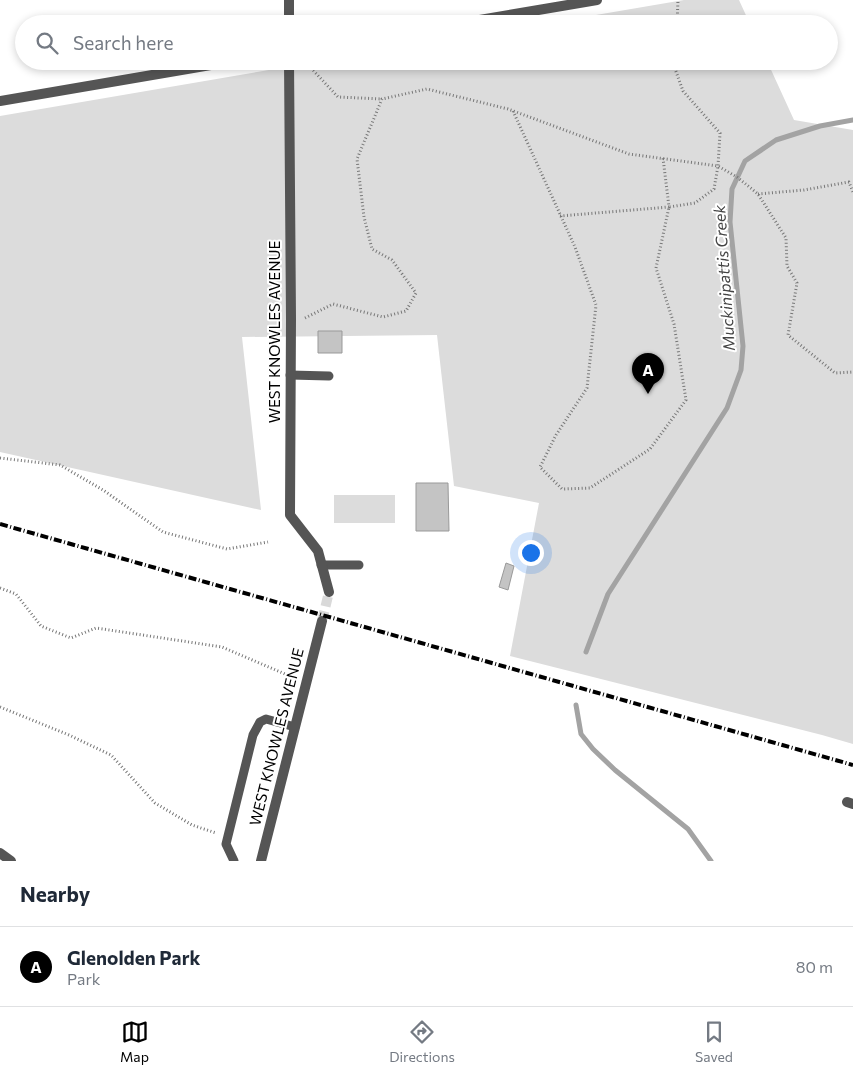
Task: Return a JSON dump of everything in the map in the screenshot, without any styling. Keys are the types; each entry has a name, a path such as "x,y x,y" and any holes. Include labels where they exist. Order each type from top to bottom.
{"street":[{"path":"289,0 289,15"},
{"path":"509,15 597,0"},
{"path":"0,101 181,70"},
{"name":"WEST KNOWLES AVENUE","path":"289,70 290,515 318,551 329,592"},
{"name":"WEST KNOWLES AVENUE","path":"261,861 322,621"}],"lane":[{"path":"290,375 329,376"},
{"path":"321,565 360,565"},
{"path":"234,861 226,844 253,735 260,722 266,719 295,727"}],"path":[{"path":"677,15 678,0"},
{"path":"313,70 338,97 382,99 428,90 513,111 629,154 718,166 758,194 786,238 787,266 797,283 788,335 835,373 853,372"},
{"path":"560,216 695,203 714,189 718,166 720,133 683,91 675,70"},
{"path":"291,325 333,304 382,317 406,311 416,293 392,260 372,249 364,217 357,159 382,99"},
{"path":"513,111 575,247 596,305 587,388 556,435 540,467 562,489 590,488 650,449 686,400 674,324 656,268 669,207 663,158"},
{"path":"758,194 804,190 849,182 853,192"},
{"path":"0,458 60,465 103,490 163,532 227,549 268,542"},
{"path":"0,588 16,594 41,626 72,638 96,628 222,647 292,677"},
{"path":"0,707 69,735 111,755 155,803 192,825 228,837"}],"shaded area":[{"path":"684,0 739,0 746,15 596,15"},
{"path":"269,70 771,70 794,120 853,130 853,744 510,656 539,503 454,486 437,335 242,337 261,510 0,452 0,116"},
{"path":"334,495 395,495 395,523 334,523"}],"building":[{"path":"318,331 342,331 342,353 318,353"},
{"path":"416,483 448,483 449,531 416,531"},
{"path":"506,563 514,566 508,590 499,587"}],"waterway":[{"name":"Muckinipattis Creek","path":"586,652 608,594 727,408 741,370 743,346 730,222 732,189 745,161 776,140 820,126 853,120"},
{"name":"Muckinipattis Creek","path":"576,705 581,734 593,749 615,770 688,829 711,861"}],"tunnel":[{"path":"322,621 329,592"}],"railway":[{"path":"0,524 853,765"}],"place":[{"name":"Glenolden Park","path":"648,394"}]}
